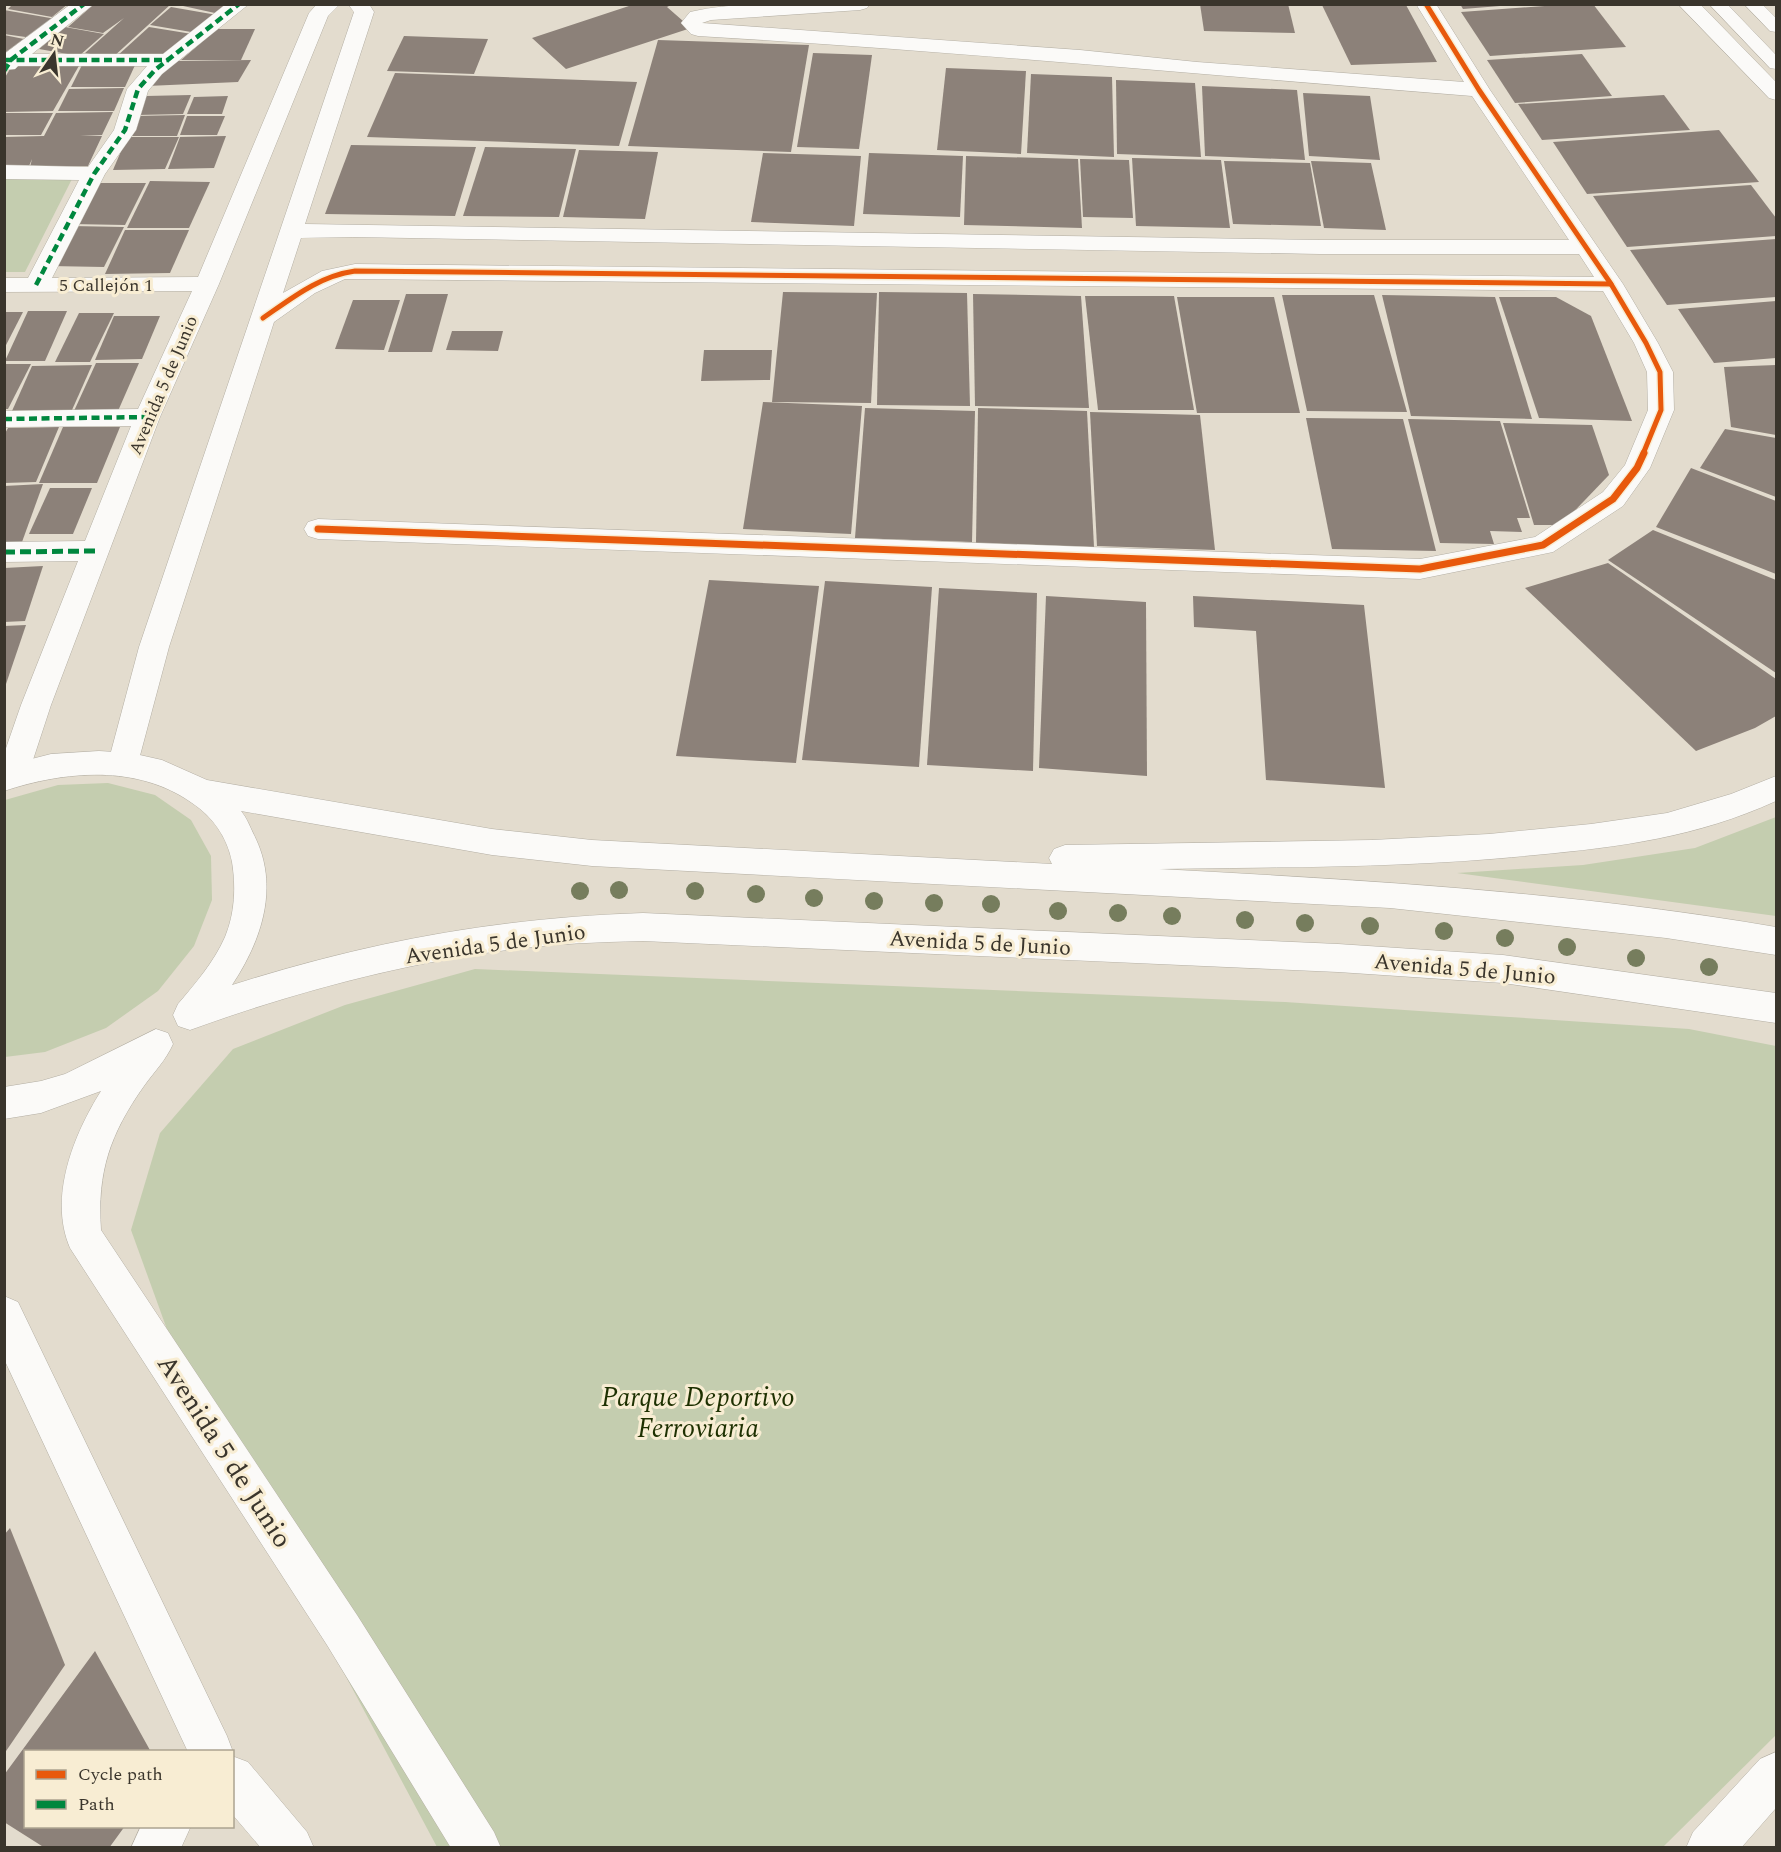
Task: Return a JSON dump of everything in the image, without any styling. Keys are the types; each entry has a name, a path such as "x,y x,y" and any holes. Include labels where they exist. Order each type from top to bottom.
{"street":[{"path":"7,63 84,4"},
{"path":"36,285 94,174 125,130 138,89 155,70 239,4"},
{"name":"Avenida 5 de Junio","path":"8,777 147,417 207,284 319,13 330,4"},
{"path":"123,763 154,647 364,12 358,4"},
{"path":"860,4 711,14 697,16 691,23 698,30 1080,56 1197,68 1479,90"},
{"path":"318,529 1420,569 1543,545 1613,499 1637,468 1652,438 1661,410 1660,372 1646,343 1611,284 1479,90 1426,4"},
{"path":"1688,4 1776,94"},
{"path":"7,63 170,60"},
{"path":"4,172 94,174"},
{"path":"292,231 353,230 1320,247 1584,247"},
{"path":"262,318 328,276 342,271 1611,284"},
{"name":"5 Callejón 1","path":"4,285 207,284"},
{"path":"4,419 147,417"},
{"path":"4,552 94,551"},
{"path":"8,777 69,763 123,763 160,771 204,792 492,842 592,853 1390,895 1666,924 1776,941"},
{"path":"722,860 1224,857 1489,847 1591,837 1667,826 1740,804 1776,788"},
{"path":"4,1103 27,1101 94,1080 156,1044 190,1014 229,964 248,914 250,866 235,824 204,792"},
{"name":"Avenida 5 de Junio","path":"190,1014 264,988 366,963 458,944 550,931 643,927 1338,957 1503,969 1776,1008"},
{"name":"Avenida 5 de Junio","path":"156,1044 129,1076 108,1110 90,1154 82,1186 82,1235 342,1630 478,1848"},
{"path":"4,1315 210,1750"},
{"path":"1709,1848 1776,1775"},
{"path":"234,1780 291,1848"},
{"path":"154,1848 167,1828"}],"lane":[{"path":"1717,4 1776,64"},
{"path":"1752,4 1776,27"}],"green space":[{"path":"4,175 74,175 25,272 5,272"},
{"path":"108,783 155,795 191,820 211,856 212,900 194,946 158,991 106,1028 45,1052 5,1057 5,800 58,785"},
{"path":"1776,817 1776,916 1457,873 1583,865 1695,848"},
{"name":"Parque Deportivo Ferroviaria","path":"475,969 1285,1002 1689,1029 1776,1046 1776,1735 1663,1847 437,1847 181,1368 131,1230 160,1133 233,1049 345,1005"}],"building":[{"path":"13,4 68,4 52,17 8,9"},
{"path":"174,4 237,4 224,15"},
{"path":"635,4 673,4 667,7 691,28 566,69 532,38"},
{"path":"1200,4 1288,4 1295,33 1204,31"},
{"path":"1460,4 1500,4 1500,6 1463,9"},
{"path":"1593,4 1626,47 1490,56 1461,12"},
{"path":"93,5 170,5 112,58 85,53 124,18 103,33 68,27"},
{"path":"1322,5 1406,5 1437,62 1351,65"},
{"path":"171,7 217,15 197,33 150,25"},
{"path":"4,10 56,19 33,38 4,34"},
{"path":"65,27 104,34 79,56 39,49"},
{"path":"149,27 192,34 170,56 117,56"},
{"path":"217,29 255,29 241,60 181,60"},
{"path":"4,35 24,39 4,55"},
{"path":"404,36 488,39 474,74 387,71"},
{"path":"658,40 809,45 791,152 628,146"},
{"path":"813,53 872,55 859,149 797,147"},
{"path":"1582,54 1612,96 1515,103 1487,60"},
{"path":"251,60 238,82 147,86 175,61"},
{"path":"83,63 136,63 125,87 71,87"},
{"path":"13,64 80,64 53,111 4,112 4,79"},
{"path":"946,68 1026,71 1021,154 937,150"},
{"path":"395,73 637,82 619,146 367,137"},
{"path":"1031,74 1112,77 1114,157 1027,153"},
{"path":"1116,80 1195,83 1201,157 1117,154"},
{"path":"1202,86 1297,90 1305,160 1205,156"},
{"path":"124,88 114,111 58,111 69,89"},
{"path":"1303,93 1370,96 1380,160 1309,156"},
{"path":"191,95 183,114 137,115 146,96"},
{"path":"1664,95 1690,130 1542,140 1518,104"},
{"path":"228,96 222,114 187,114 194,97"},
{"path":"113,112 102,135 80,135 102,136 88,166 30,167 32,159 29,166 4,166 4,137 44,136 56,113"},
{"path":"4,113 53,113 41,135 4,135"},
{"path":"185,115 177,136 127,136 135,116"},
{"path":"187,116 225,116 217,135 180,135"},
{"path":"1719,130 1759,182 1587,194 1553,142"},
{"path":"226,136 214,168 168,169 180,137"},
{"path":"127,137 179,137 165,169 113,170"},
{"path":"351,145 476,147 455,216 325,214"},
{"path":"485,147 576,149 559,217 463,216"},
{"path":"579,150 658,152 645,219 563,217"},
{"path":"763,153 861,156 854,226 751,222"},
{"path":"869,153 963,156 960,217 863,214"},
{"path":"966,156 1078,159 1082,228 964,225"},
{"path":"1132,158 1221,160 1230,228 1136,226"},
{"path":"1080,159 1129,160 1133,218 1083,217"},
{"path":"1224,161 1310,163 1321,226 1233,224"},
{"path":"1311,161 1371,163 1386,230 1324,228"},
{"path":"150,181 210,182 189,228 127,228"},
{"path":"93,183 146,183 125,225 71,224"},
{"path":"1751,185 1776,218 1776,236 1627,247 1593,196"},
{"path":"71,226 124,227 104,267 50,266"},
{"path":"125,230 189,230 170,273 105,274"},
{"path":"1776,239 1776,297 1667,305 1630,250"},
{"path":"783,292 877,293 871,403 772,402"},
{"path":"879,292 967,293 970,406 877,405"},
{"path":"406,294 448,294 432,352 388,352"},
{"path":"973,294 1081,296 1089,408 975,406"},
{"path":"1282,295 1374,295 1407,412 1307,411"},
{"path":"1382,295 1495,297 1532,419 1411,416"},
{"path":"1085,296 1174,296 1194,410 1098,410"},
{"path":"1177,297 1274,297 1300,413 1197,413"},
{"path":"1499,297 1556,297 1591,316 1632,421 1539,418"},
{"path":"353,300 400,300 384,350 335,349"},
{"path":"1776,301 1776,358 1714,363 1678,309"},
{"path":"28,311 67,311 45,361 5,361"},
{"path":"4,312 23,312 4,349"},
{"path":"79,313 114,313 90,362 55,362"},
{"path":"114,316 160,316 142,359 95,360"},
{"path":"452,331 503,331 498,351 446,350"},
{"path":"704,350 772,350 770,380 701,381"},
{"path":"96,363 139,363 118,411 74,411"},
{"path":"4,364 31,364 8,409 4,409"},
{"path":"92,365 72,410 12,411 32,366"},
{"path":"1776,365 1776,435 1731,427 1724,367"},
{"path":"763,402 862,406 851,534 743,529"},
{"path":"865,408 975,411 972,542 855,538"},
{"path":"978,408 1087,411 1094,547 976,543"},
{"path":"1090,412 1200,415 1215,550 1097,546"},
{"path":"1306,418 1403,419 1436,551 1332,549"},
{"path":"1408,419 1500,421 1530,518 1517,518 1522,532 1490,531 1494,544 1440,543"},
{"path":"1503,423 1592,425 1609,475 1561,525 1534,525"},
{"path":"59,427 36,482 4,483 4,435 8,428"},
{"path":"63,427 120,427 97,483 39,483"},
{"path":"1725,429 1776,438 1776,497 1700,468"},
{"path":"1691,468 1776,501 1776,574 1656,527"},
{"path":"43,484 22,542 4,542 4,486"},
{"path":"50,488 92,488 73,534 29,534"},
{"path":"1653,530 1776,580 1776,673 1608,560"},
{"path":"1608,563 1776,679 1776,716 1755,728 1696,751 1525,588"},
{"path":"43,566 25,621 4,622 4,568"},
{"path":"709,580 819,586 796,763 676,756"},
{"path":"825,581 932,587 919,767 802,760"},
{"path":"939,588 1037,593 1033,771 927,765"},
{"path":"1046,596 1146,602 1147,776 1039,768"},
{"path":"1193,596 1364,605 1385,788 1266,780 1256,631 1194,627"},
{"path":"26,625 5,687 4,687 4,626"},
{"path":"10,1528 65,1665 4,1754 4,1535"},
{"path":"95,1651 150,1750 24,1750 24,1828 124,1828 109,1848 45,1848 4,1822 4,1775"}],"marked path":[{"path":"4,71 12,59 84,4"},
{"path":"36,285 94,174 125,130 138,89 155,70 239,4"},
{"path":"4,60 169,60"},
{"path":"4,419 147,417"},
{"path":"4,552 95,551"}],"cycle path":[{"path":"318,529 1420,569 1543,545 1613,499 1637,468 1661,410 1660,372 1646,343 1611,284 1479,90 1426,4"},
{"path":"263,318 318,282 330,276 355,271 1611,284"}]}
